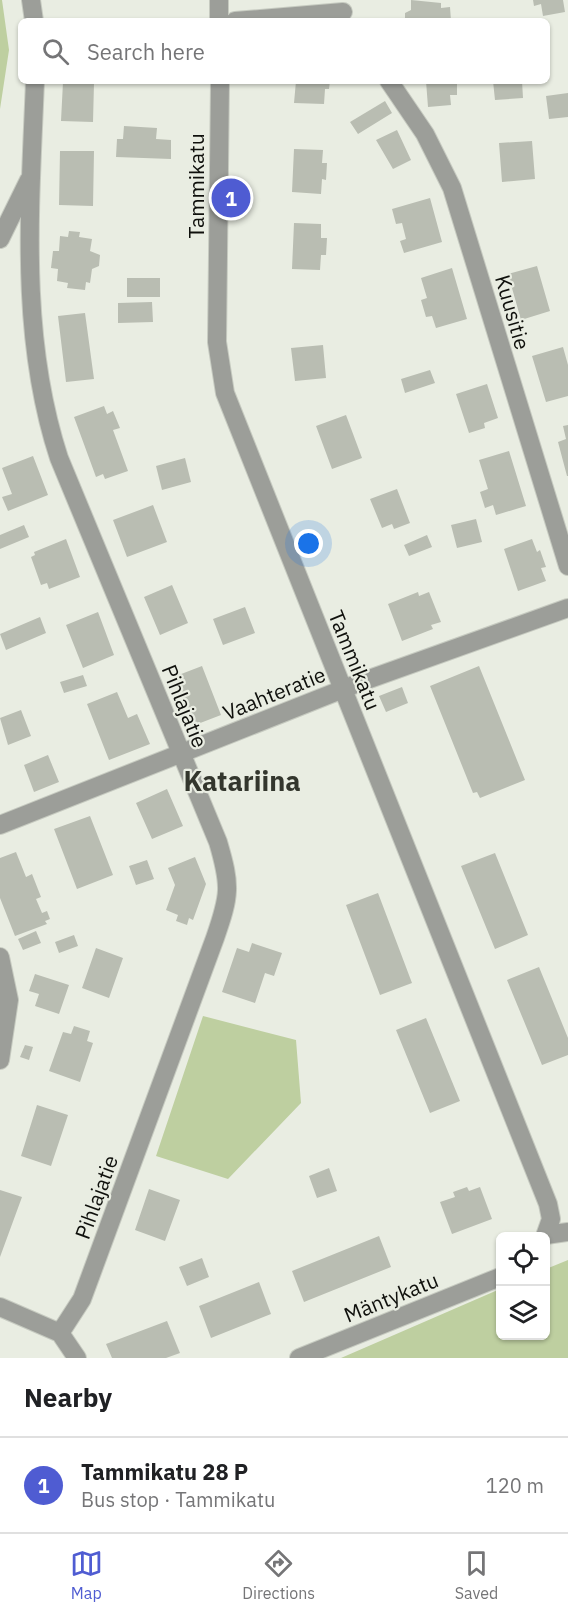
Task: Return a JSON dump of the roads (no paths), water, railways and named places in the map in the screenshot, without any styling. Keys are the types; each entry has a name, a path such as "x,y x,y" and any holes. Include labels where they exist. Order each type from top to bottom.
{"street":[{"path":"31,0 34,18"},
{"path":"219,0 219,18"},
{"path":"269,18 347,11"},
{"name":"Pihlajatie","path":"35,84 31,176 32,329 46,418 59,458 180,756 218,843 228,875 227,901 82,1299 60,1332"},
{"name":"Tammikatu","path":"219,84 217,342 223,384 342,690 548,1204 550,1219 547,1232"},
{"name":"Kuusitie","path":"391,84 425,134 452,189 568,566"},
{"path":"0,239 31,176"},
{"name":"Vaahteratie","path":"0,825 180,756 342,690 568,608"},
{"path":"0,957 9,1000 0,1060"},
{"path":"550,1235 568,1232"},
{"name":"Mäntykatu","path":"299,1358 496,1279"},
{"path":"0,1307 60,1332 77,1358"}],"place":[{"name":"Tammikatu 28 P","path":"231,198"}],"district":[{"name":"Katariina","path":"242,780"}]}
